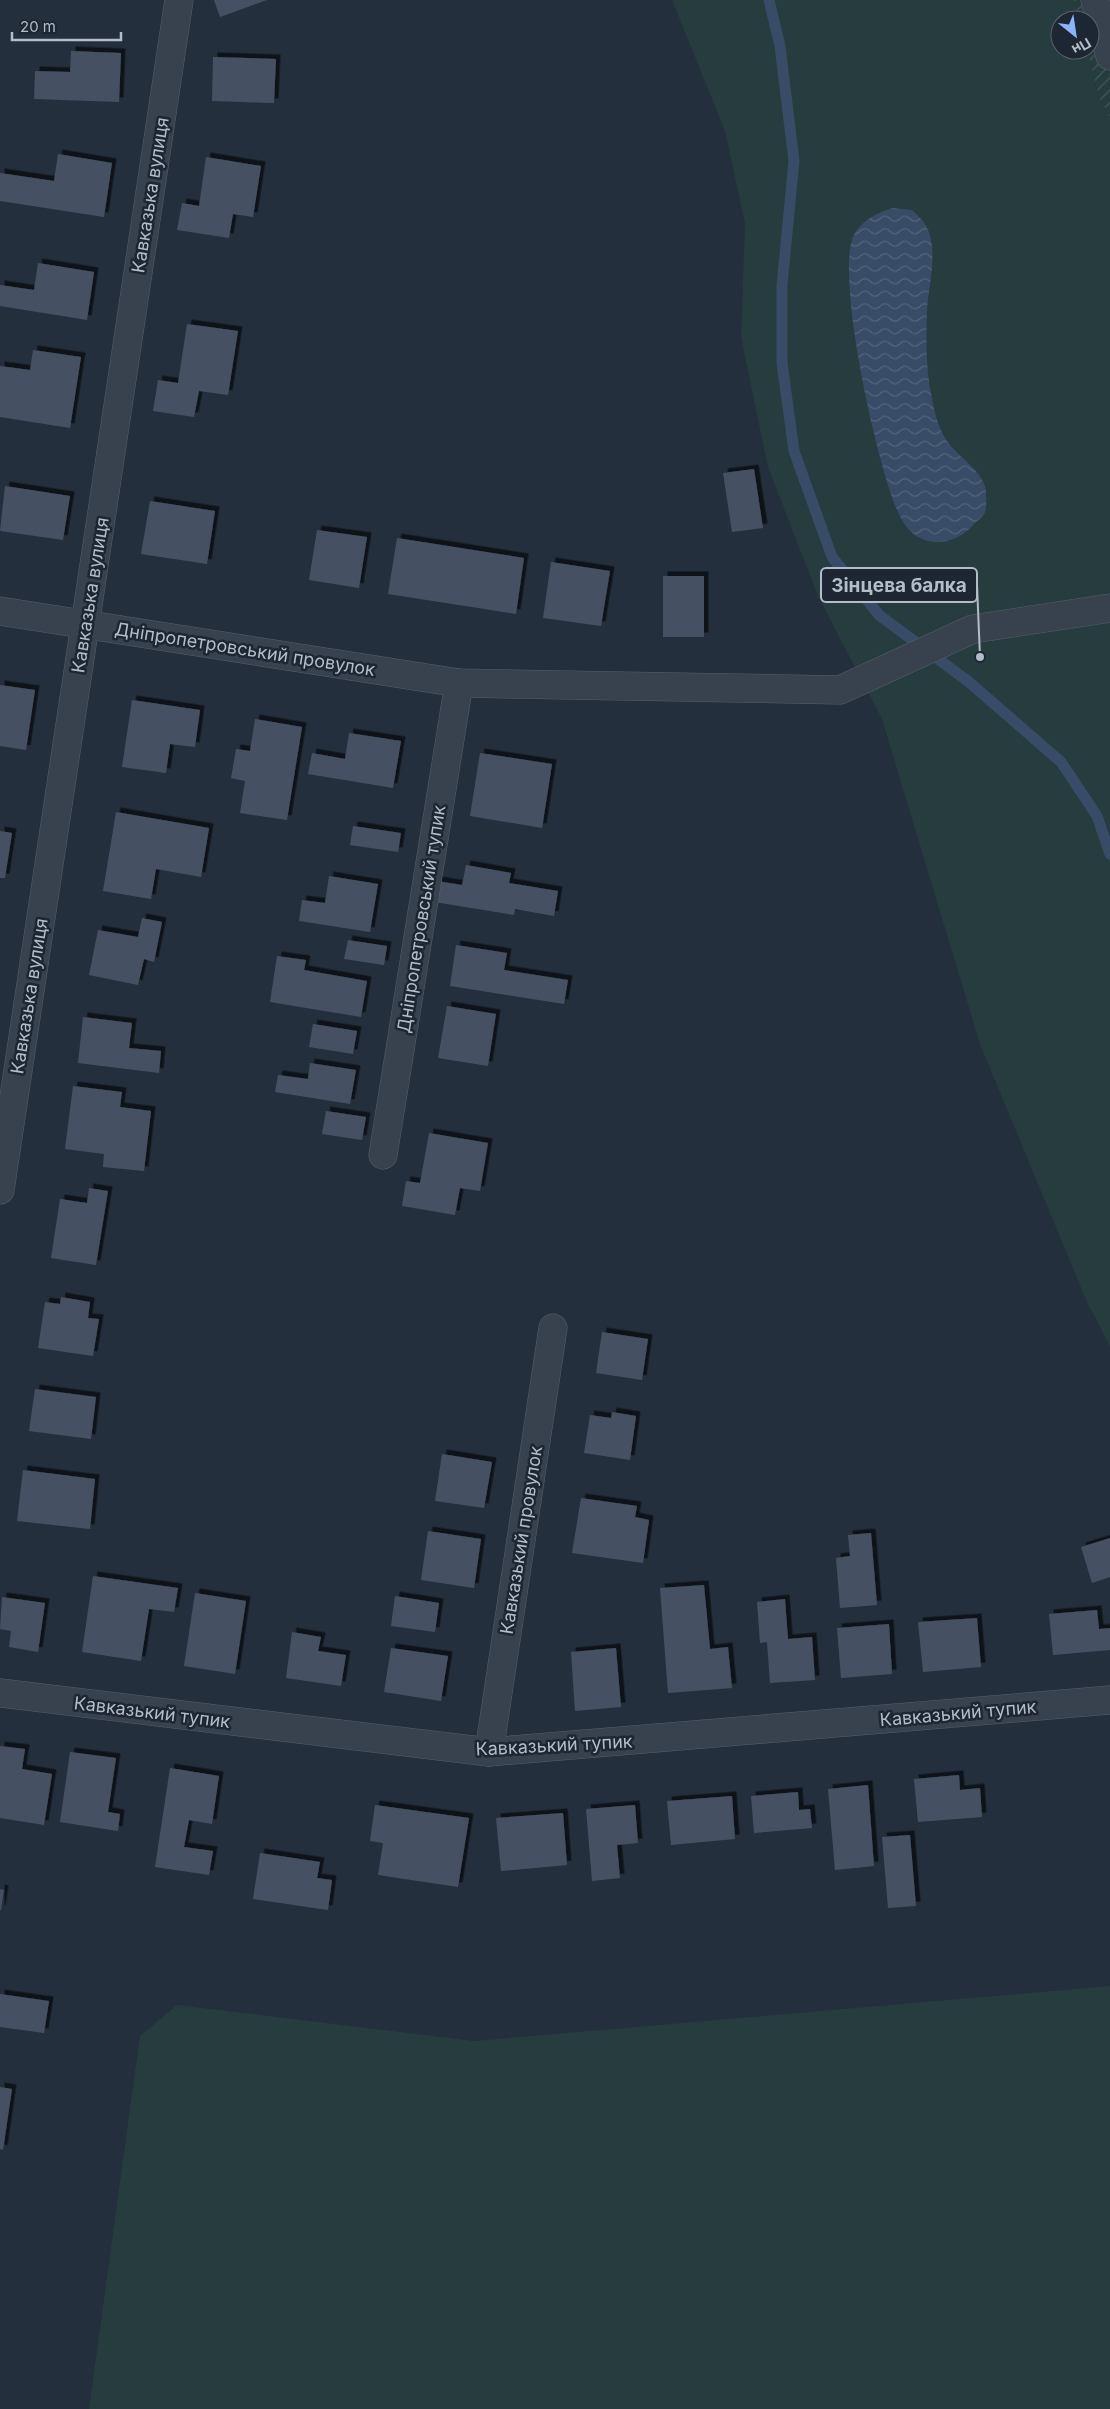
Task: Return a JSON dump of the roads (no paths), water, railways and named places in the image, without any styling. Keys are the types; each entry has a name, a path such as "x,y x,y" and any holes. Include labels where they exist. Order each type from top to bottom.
{"street":[{"name":"Кавказька вулиця","path":"0,1190 180,0"},
{"path":"1095,0 1110,56"},
{"name":"Дніпропетровський провулок","path":"0,611 459,683 840,690 973,629 1110,608"},
{"name":"Дніпропетровський тупик","path":"383,1155 459,683"},
{"name":"Кавказький провулок","path":"489,1752 553,1328"},
{"name":"Кавказький тупик","path":"0,1693 489,1752 1110,1700"}],"water":[{"path":"892,208 912,210 924,222 929,234 932,245 932,267 927,312 927,342 928,373 933,406 938,424 947,441 976,471 981,478 986,492 986,507 983,515 967,531 947,541 927,541 918,537 909,530 902,520 882,464 871,422 854,329 850,287 850,254 855,233 867,220 876,214"}],"waterway":[{"path":"769,0 780,46 794,161 782,285 782,363 794,451 832,557 879,615 969,682 1061,762 1097,816 1110,854"}],"place":[{"name":"Зінцева балка","path":"980,657"}]}
